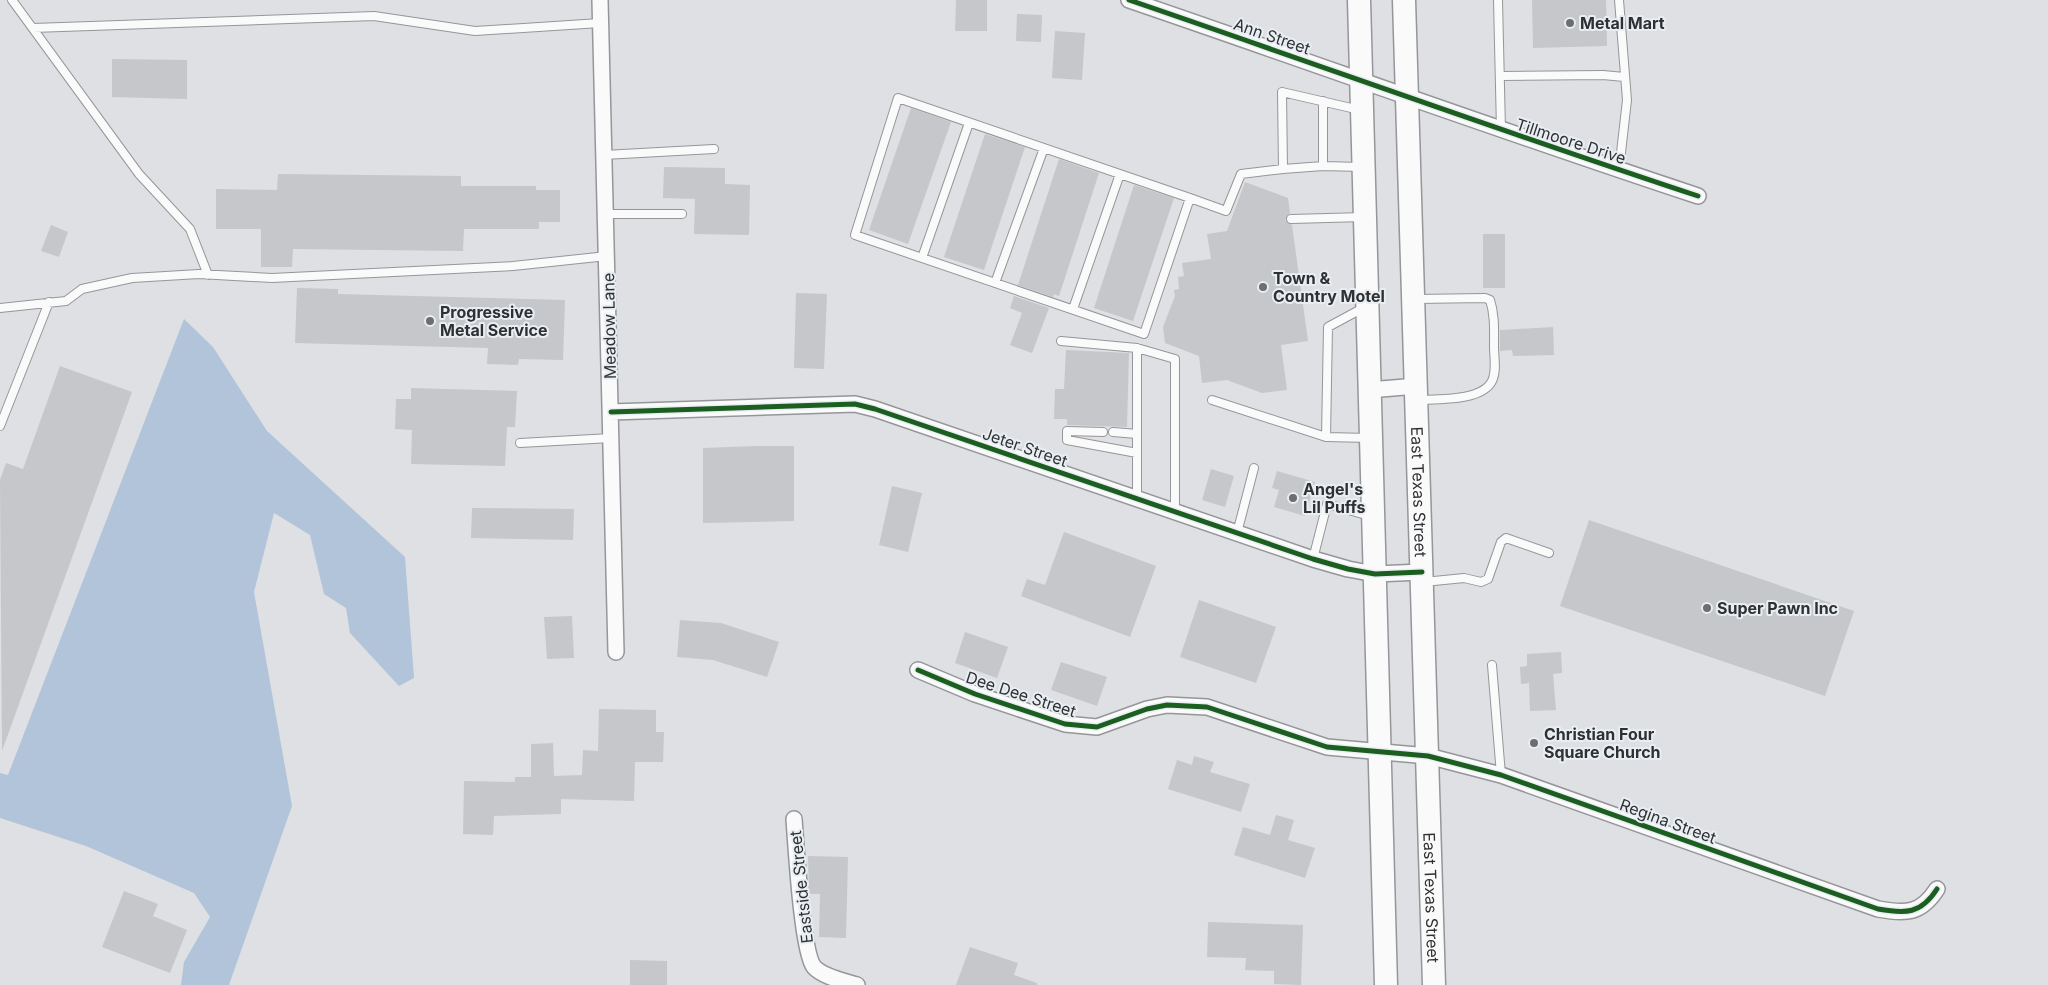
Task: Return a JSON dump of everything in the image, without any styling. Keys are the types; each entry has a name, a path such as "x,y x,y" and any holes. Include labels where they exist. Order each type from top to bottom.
{"main road":[{"path":"1360,0 1372,516 1386,985"},
{"name":"East Texas Street","path":"1404,0 1434,985"}],"street":[{"name":"Meadow Lane","path":"600,0 608,256 616,652"},
{"name":"Ann Street","path":"1129,0 1408,97"},
{"name":"Tillmoore Drive","path":"1408,97 1500,130 1698,196"},
{"path":"1369,390 1417,393"},
{"name":"Jeter Street","path":"611,412 855,404 875,409 1313,559 1375,574 1422,577"},
{"name":"Dee Dee Street","path":"918,670 975,694 1065,724 1097,727 1147,708 1167,706 1208,707 1327,747 1379,752"},
{"name":"Regina Street","path":"1379,752 1428,756 1501,775 1878,909 1894,912 1921,908 1930,901 1937,888"},
{"name":"Eastside Street","path":"794,819 803,916 810,960 815,968 822,973 856,985"}],"lane":[{"path":"12,0 139,174 190,229 208,275"},
{"path":"1498,0 1501,76 1500,130"},
{"path":"1618,170 1626,116 1619,0"},
{"path":"33,28 374,16 475,31 600,23"},
{"path":"1501,76 1603,75 1624,77"},
{"path":"1283,169 1282,92 1362,111"},
{"path":"1190,198 1144,334 855,235 898,98 1190,198 1230,213 1241,174 1323,166 1364,167"},
{"path":"1323,102 1323,166"},
{"path":"922,258 970,123"},
{"path":"995,283 1044,148"},
{"path":"604,155 714,149"},
{"path":"1073,309 1120,174"},
{"path":"606,214 682,214"},
{"path":"1291,219 1365,217"},
{"path":"0,308 66,301 82,289 132,278 208,275 272,278 513,266 608,256"},
{"path":"1414,299 1485,298 1490,300 1494,318 1495,370 1492,381 1486,389 1461,397 1417,393"},
{"path":"0,426 49,302"},
{"path":"1326,437 1328,327 1367,306"},
{"path":"1061,341 1137,348 1175,359 1174,512"},
{"path":"1137,348 1137,498"},
{"path":"1212,400 1326,437 1370,438"},
{"path":"1103,432 1067,431 1068,440 1137,452"},
{"path":"1113,432 1137,434"},
{"path":"520,442 611,438"},
{"path":"1237,533 1254,468"},
{"path":"1313,559 1327,504 1372,516"},
{"path":"1422,577 1464,578 1481,582 1488,579 1501,542 1506,538 1549,553"},
{"path":"1492,665 1501,775"}],"shaded area":[{"path":"184,319 213,347 267,431 405,557 414,678 399,686 350,633 346,608 324,594 310,535 274,513 254,592 292,806 229,985 181,985 184,962 210,917 194,893 86,846 0,818 0,773 8,775"}],"building":[{"path":"956,0 987,0 987,31 955,31"},
{"name":"Metal Mart","path":"1532,0 1606,0 1607,46 1533,48"},
{"path":"1017,14 1042,15 1041,42 1016,41"},
{"path":"1055,31 1085,33 1082,80 1052,78"},
{"path":"112,59 187,60 187,99 112,97"},
{"path":"911,108 951,122 908,244 869,230"},
{"path":"985,134 1025,147 984,270 944,257"},
{"path":"1059,159 1099,173 1059,296 1054,294 1053,297 1018,285"},
{"path":"664,167 725,168 725,184 750,185 749,235 694,234 695,199 663,198"},
{"path":"278,174 461,176 461,186 536,186 536,190 560,190 560,222 539,222 539,229 464,229 463,251 293,249 292,267 261,267 261,229 216,229 216,189 277,190"},
{"name":"Town & Country Motel","path":"1245,182 1288,198 1290,213 1285,220 1292,225 1308,341 1281,345 1287,390 1262,393 1227,380 1202,383 1199,356 1165,343 1163,327 1175,296 1174,290 1179,289 1178,277 1184,276 1182,263 1211,259 1207,234 1227,231"},
{"path":"1134,185 1174,198 1133,321 1094,308"},
{"path":"51,225 68,232 59,257 41,251"},
{"path":"1483,234 1505,234 1505,288 1483,288"},
{"name":"Progressive Metal Service","path":"297,288 338,289 338,294 565,300 563,360 519,359 518,365 487,364 488,348 295,343"},
{"path":"796,293 827,294 824,369 794,368"},
{"path":"1014,296 1049,308 1032,353 1010,345 1022,313 1010,308"},
{"path":"1553,327 1554,355 1513,356 1512,350 1500,351 1500,330"},
{"path":"1066,350 1129,353 1127,427 1067,425 1067,419 1054,419 1055,389 1064,389"},
{"path":"60,366 132,392 2,751 0,480 6,463 23,469"},
{"path":"411,388 517,391 515,427 507,427 505,466 411,464 412,430 395,429 396,399 411,399"},
{"path":"794,446 794,521 703,523 703,448"},
{"path":"1211,469 1234,476 1225,507 1202,500"},
{"name":"Angel's Lil Puffs","path":"1277,471 1315,482 1305,516 1274,507 1279,490 1272,488"},
{"path":"892,486 922,493 908,552 879,545"},
{"path":"472,508 574,509 573,540 471,538"},
{"name":"Super Pawn Inc","path":"1589,520 1854,611 1825,696 1560,606"},
{"path":"1064,532 1156,566 1130,637 1021,596 1027,579 1045,585"},
{"path":"1199,600 1276,627 1256,683 1180,657"},
{"path":"572,616 574,658 547,659 544,617"},
{"path":"680,620 721,623 779,642 767,677 713,660 677,657"},
{"path":"965,632 1008,647 997,678 955,663"},
{"path":"1561,652 1562,673 1553,674 1556,710 1530,711 1529,683 1521,684 1520,667 1527,666 1527,654"},
{"path":"1061,662 1107,677 1097,706 1051,690"},
{"path":"599,709 656,710 656,732 664,732 663,762 635,762 634,801 561,799 561,814 494,816 493,835 463,834 464,781 515,782 515,777 531,777 531,744 553,743 554,776 582,775 583,750 598,751"},
{"path":"1194,756 1214,762 1210,772 1250,784 1241,812 1168,789 1177,760 1192,765"},
{"path":"1276,815 1294,820 1288,840 1315,848 1305,878 1234,855 1243,827 1270,835"},
{"path":"808,856 848,857 846,938 819,937 820,894 809,894"},
{"path":"124,891 158,904 153,916 187,930 170,973 102,947"},
{"path":"1208,922 1303,925 1301,985 1274,984 1274,971 1245,970 1246,958 1207,957"},
{"path":"970,947 1018,963 1014,975 1037,983 1037,985 956,985"},
{"path":"630,960 667,961 667,985 630,985"}],"cycle path":[{"path":"1129,0 1698,196"},
{"path":"611,412 855,404 875,409 1313,559 1375,574 1422,572"},
{"path":"918,670 975,694 1065,724 1097,727 1147,709 1167,705 1207,707 1327,747 1428,756 1501,775 1878,909 1897,912 1919,908 1937,889"}],"place":[{"name":"Metal Mart","path":"1570,23"},
{"name":"Town & Country Motel","path":"1263,287"},
{"name":"Progressive Metal Service","path":"430,321"},
{"name":"Angel's Lil Puffs","path":"1293,498"},
{"name":"Super Pawn Inc","path":"1707,608"},
{"name":"Christian Four Square Church","path":"1534,743"}]}
